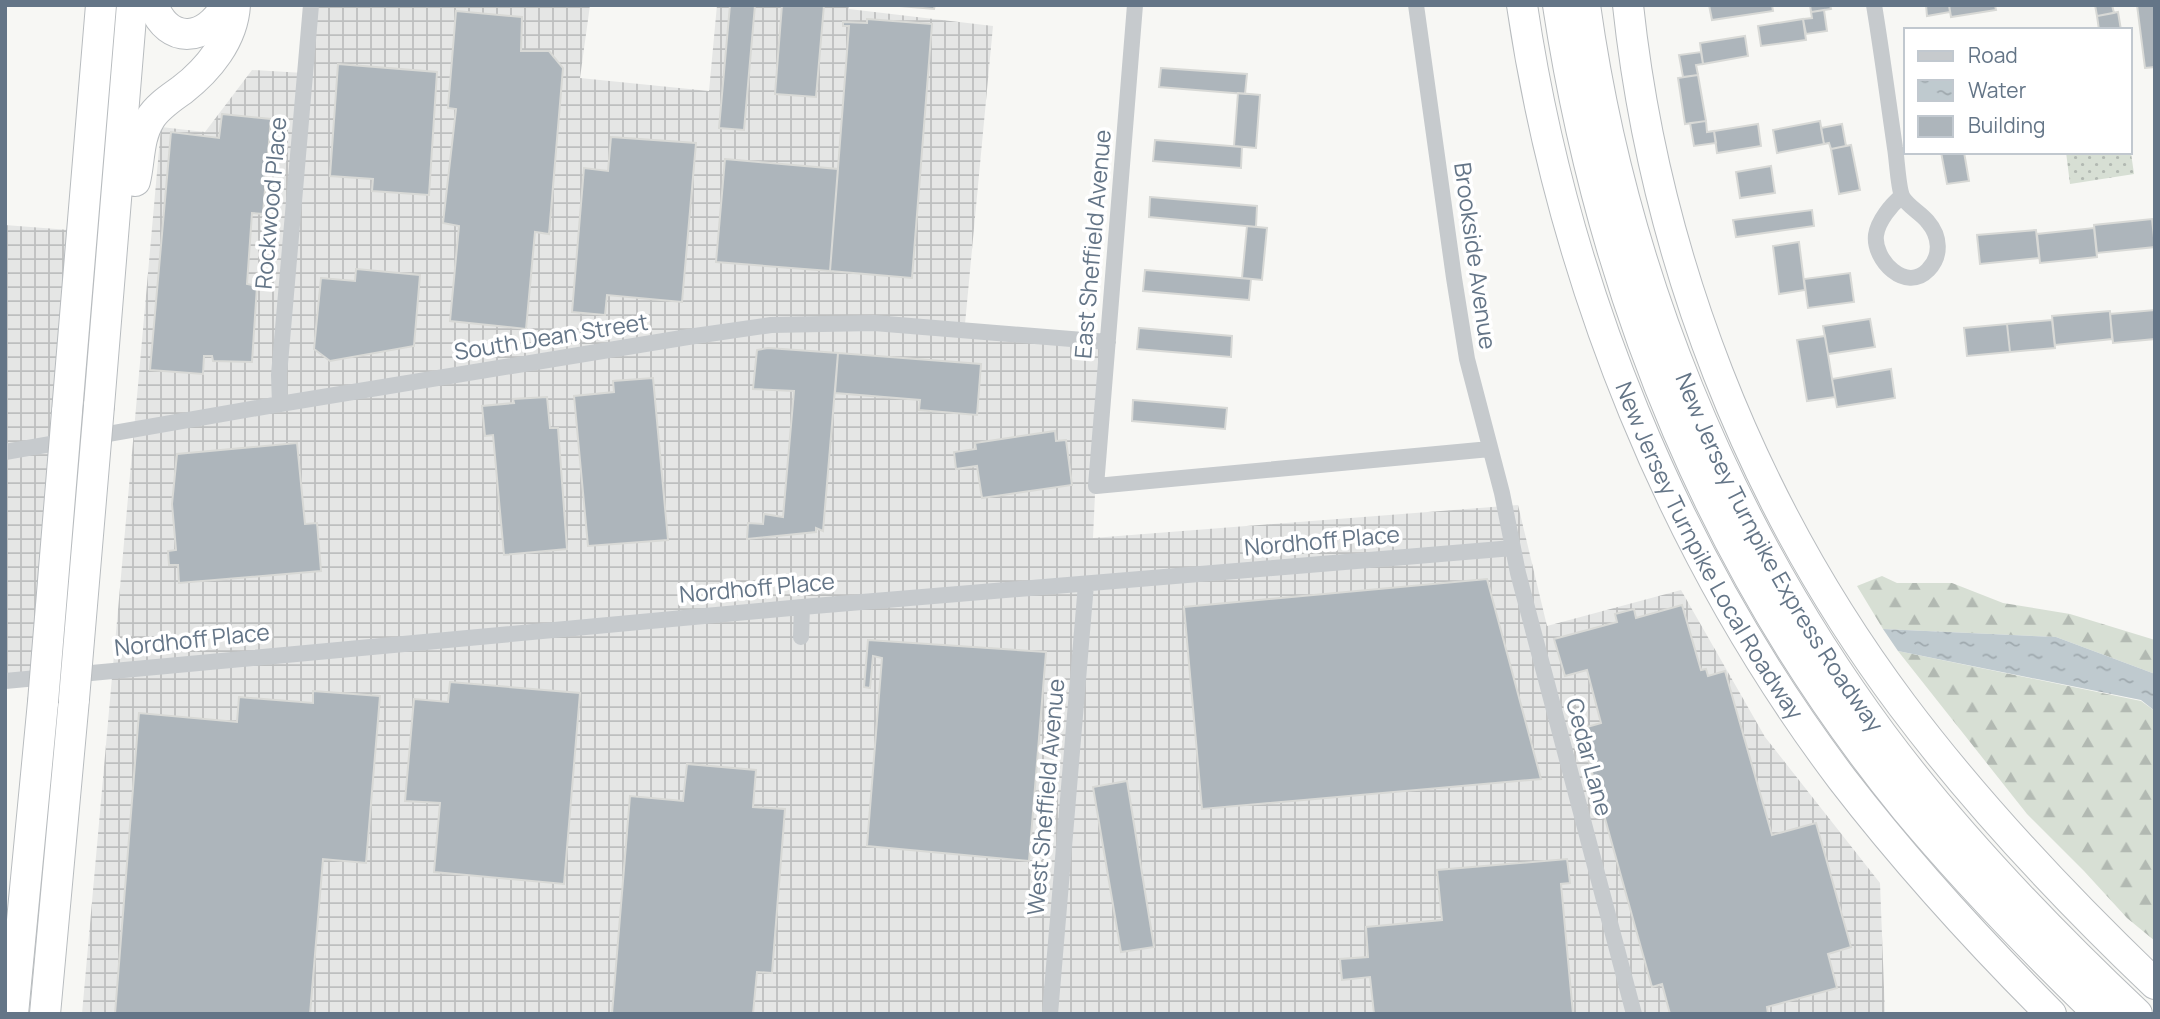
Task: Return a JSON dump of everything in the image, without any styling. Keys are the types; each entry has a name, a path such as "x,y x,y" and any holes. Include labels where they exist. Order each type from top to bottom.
{"highway":[{"path":"78,5 93,93"},
{"path":"13,1014 43,702 101,5"},
{"path":"45,1014 132,5"},
{"path":"153,5 168,27 183,33 209,28 226,5"},
{"path":"109,273 136,176 143,132 154,112 209,65 227,36 235,5"},
{"name":"New Jersey Turnpike Local Roadway","path":"1522,5 1533,74 1549,146 1589,287 1633,409 1689,531 1758,654 1833,767 1909,861 2051,1014"},
{"name":"New Jersey Turnpike Express Roadway","path":"1558,5 1582,138 1619,276 1659,389 1710,502 1767,607 1810,677 1855,742 1933,840 2038,934 2137,1014"},
{"name":"New Jersey Turnpike Express Roadway","path":"1585,5 1605,122 1643,266 1686,386 1736,498 1793,601 1861,705 2099,1014"},
{"path":"1628,5 1650,148 1678,259 1711,356 1762,471 1788,522 1839,612 1900,702 1931,742 1996,820 2155,984"}],"street":[{"name":"Rockwood Place","path":"280,404 279,375 311,5"},
{"name":"East Sheffield Avenue","path":"1135,5 1096,486 1490,449"},
{"name":"Brookside Avenue","path":"1416,5 1462,332 1506,511"},
{"path":"1874,5 1902,196 1934,229 1938,243 1935,260 1930,268 1919,276 1909,277 1893,272 1878,254 1876,232 1888,210 1902,196"},
{"name":"South Dean Street","path":"5,452 280,404 771,325 874,323 1108,342"},
{"name":"Cedar Lane","path":"1506,511 1523,593 1634,1014"},
{"name":"Nordhoff Place","path":"5,681 802,607 1513,548"},
{"name":"West Sheffield Avenue","path":"1050,1014 1086,584"},
{"path":"801,637 802,607"}],"shaded area":[{"path":"315,5 590,5 580,78 709,91 717,5 848,5 849,9 993,26 965,324 1102,339 1093,538 1518,505 1547,626 1681,590 1765,737 1880,883 1885,1014 82,1014 161,127 205,132 252,70 304,73"},
{"path":"5,225 82,231 45,675 5,680"}],"green space":[{"path":"2066,154 2131,154 2134,174 2070,184"},
{"path":"1882,576 1897,583 1952,583 2003,603 2070,614 2155,640 2155,674 2056,637 1883,629 1857,586"},
{"path":"1898,651 2141,701 2155,711 2155,941 2127,918 2027,814"}],"water":[{"path":"1883,629 2056,637 2155,674 2155,711 2141,700 1898,651"}],"building":[{"path":"730,5 755,5 744,130 719,128"},
{"path":"782,5 824,5 816,97 775,94"},
{"path":"888,5 935,5 934,9"},
{"path":"1709,5 1772,5 1773,11 1712,20"},
{"path":"1810,5 1830,5 1831,9 1811,12"},
{"path":"1926,5 1949,5 1950,12 1927,16"},
{"path":"1949,5 1995,5 1996,10 1951,17"},
{"path":"2095,5 2112,5 2114,13 2097,16"},
{"path":"2137,5 2154,5 2155,67 2145,68"},
{"path":"1824,10 1827,31 1806,34 1803,19 1812,18 1811,12"},
{"path":"456,11 522,17 521,51 549,51 563,68 549,234 535,232 526,329 450,321 459,226 443,223 456,109 448,108"},
{"path":"2118,12 2121,28 2099,28 2097,16"},
{"path":"867,19 932,24 912,278 830,271 849,26 843,26 843,22 867,23"},
{"path":"1803,19 1806,40 1761,46 1758,26"},
{"path":"1745,36 1748,56 1703,64 1700,43"},
{"path":"1701,52 1703,64 1696,65 1698,75 1683,77 1679,55"},
{"path":"338,64 437,72 429,195 372,191 373,179 330,176"},
{"path":"1161,68 1247,74 1245,94 1159,87"},
{"path":"1698,75 1706,121 1685,124 1678,78"},
{"path":"1238,93 1260,95 1256,148 1234,146"},
{"path":"222,114 271,119 263,214 252,213 247,284 257,286 252,362 213,361 212,356 204,356 203,374 150,370 171,132 219,138"},
{"path":"1706,121 1707,132 1714,131 1716,143 1694,146 1690,123"},
{"path":"1820,121 1824,144 1777,153 1773,130"},
{"path":"1758,124 1761,146 1717,153 1714,131"},
{"path":"1842,124 1846,146 1831,149 1829,143 1824,144 1821,128"},
{"path":"611,137 696,143 682,302 607,295 605,315 572,312 584,168 608,171"},
{"path":"1155,140 1242,147 1241,168 1153,161"},
{"path":"1851,145 1860,190 1839,194 1831,149"},
{"path":"1941,154 1964,154 1969,181 1947,184"},
{"path":"725,159 838,169 830,271 716,262"},
{"path":"1771,166 1775,193 1740,198 1736,172"},
{"path":"1150,197 1257,206 1256,227 1149,217"},
{"path":"1812,210 1814,226 1736,237 1733,220"},
{"path":"2152,219 2155,247 2097,253 2094,225"},
{"path":"1247,226 1267,228 1262,280 1242,278"},
{"path":"2094,228 2097,257 2040,263 2037,234"},
{"path":"2036,230 2039,258 1980,264 1977,235"},
{"path":"1799,242 1805,290 1779,294 1773,246"},
{"path":"356,269 420,275 414,346 330,361 314,349 321,278 355,281"},
{"path":"1145,270 1251,279 1249,300 1143,291"},
{"path":"1850,273 1854,302 1808,308 1804,279"},
{"path":"2155,310 2155,339 2113,343 2110,314"},
{"path":"2110,311 2112,339 2055,345 2052,316"},
{"path":"1870,319 1875,347 1828,354 1823,326"},
{"path":"2052,320 2055,348 2010,352 2007,324"},
{"path":"2007,324 2010,352 1967,356 1964,328"},
{"path":"1139,328 1232,336 1231,357 1137,349"},
{"path":"1825,336 1835,397 1807,401 1797,340"},
{"path":"768,348 838,353 823,531 816,528 816,532 747,539 748,523 763,524 764,514 783,517 794,391 753,389 757,350"},
{"path":"838,353 981,364 977,415 919,410 920,400 835,393"},
{"path":"1891,369 1895,398 1837,407 1832,379"},
{"path":"653,378 668,540 588,546 574,396 614,392 613,381"},
{"path":"547,397 550,428 558,428 567,549 504,555 493,435 485,436 482,406 514,403 513,399"},
{"path":"1133,400 1227,408 1225,429 1132,421"},
{"path":"1055,431 1056,441 1066,440 1072,485 982,498 977,466 956,469 954,452 976,449 975,443"},
{"path":"297,443 305,524 317,523 321,571 179,583 178,565 169,565 168,551 176,550 172,504 177,454"},
{"path":"1487,579 1541,779 1202,809 1184,607"},
{"path":"1682,605 1701,670 1706,669 1708,676 1725,671 1772,835 1816,823 1851,947 1828,954 1837,988 1767,1007 1768,1014 1670,1014 1662,984 1652,987 1580,729 1601,723 1587,670 1565,676 1554,639 1617,622 1615,614 1634,609 1636,618"},
{"path":"868,640 1046,652 1029,861 867,846 882,658 873,656 870,688 864,687"},
{"path":"450,682 580,693 564,884 434,872 440,803 405,801 414,699 448,702"},
{"path":"313,691 380,696 366,863 323,859 310,1014 115,1014 139,713 237,722 239,697 313,703"},
{"path":"687,764 756,770 753,807 785,809 772,973 757,972 753,1014 612,1014 630,796 683,801"},
{"path":"1127,781 1154,947 1121,952 1093,787"},
{"path":"1567,859 1570,883 1561,884 1573,1014 1374,1014 1370,977 1342,980 1340,959 1368,957 1366,927 1442,920 1437,870"}]}
